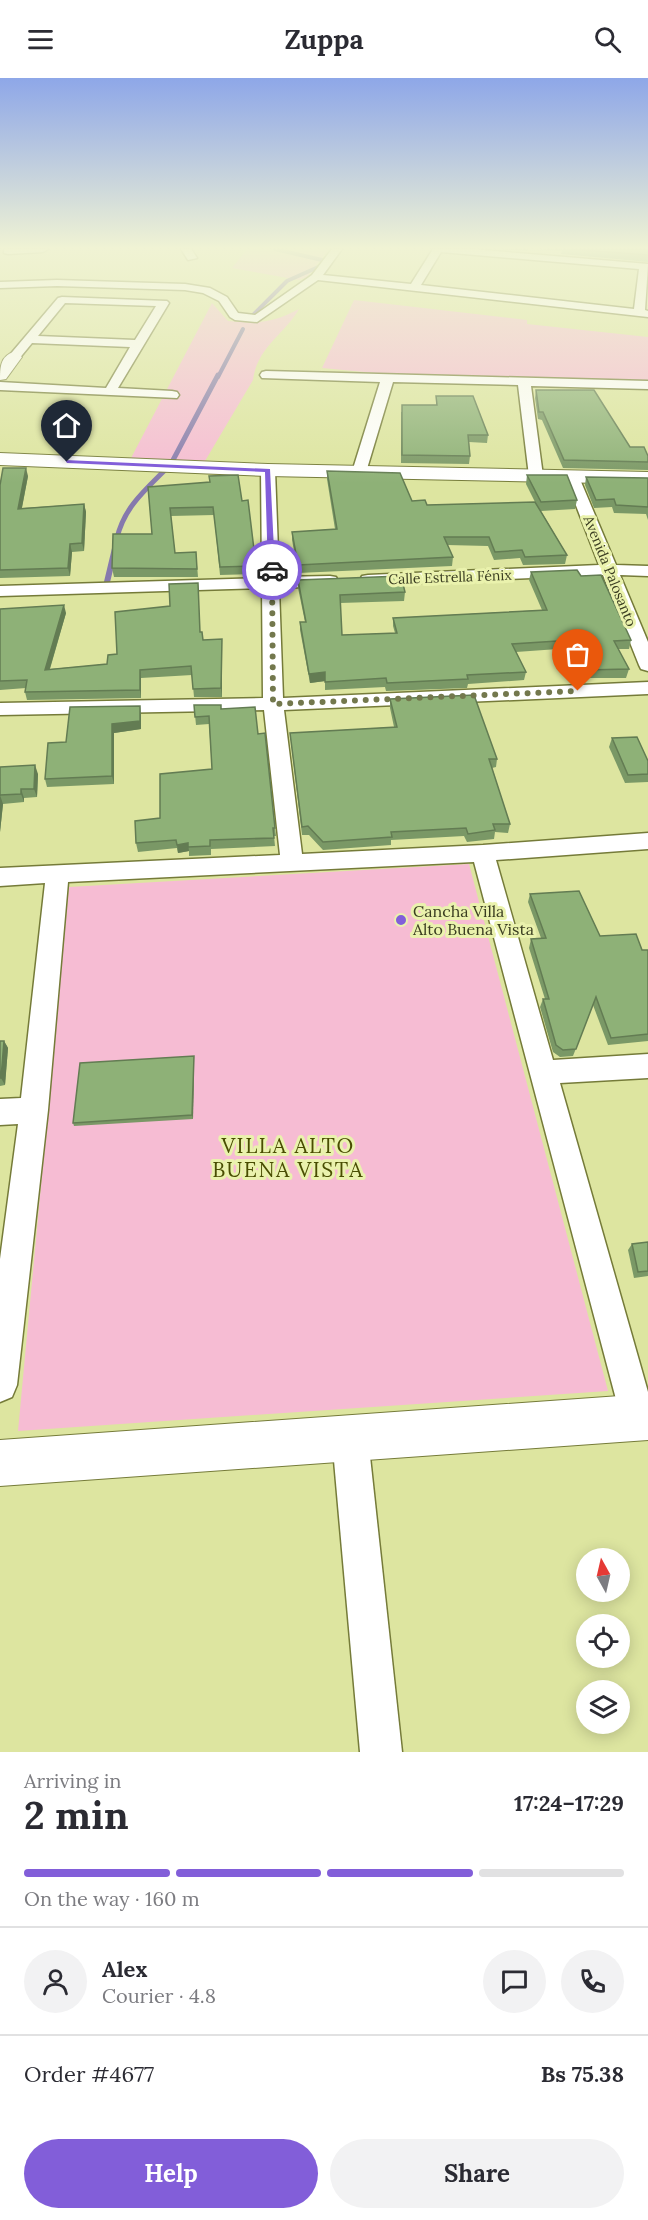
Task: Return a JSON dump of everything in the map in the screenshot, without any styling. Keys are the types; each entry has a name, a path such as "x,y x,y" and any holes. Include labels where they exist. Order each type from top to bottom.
{"street":[{"path":"0,375 7,357 29,339 39,327"},
{"path":"110,391 148,327"},
{"path":"29,339 138,344"},
{"path":"266,375 648,385"},
{"path":"359,472 388,378"},
{"path":"524,382 536,476"},
{"path":"0,386 172,395"},
{"path":"0,459 268,470 648,478"},
{"path":"268,470 273,704 292,862"},
{"name":"Avenida Palosanto","path":"572,477 648,665"},
{"name":"Calle Estrella Fénix","path":"0,591 611,570 648,571"},
{"path":"0,709 273,704 648,688"},
{"path":"0,877 483,853 648,841"},
{"path":"0,1463 643,1417 543,1072 483,853"},
{"path":"0,1385 34,1110 57,875"},
{"path":"543,1072 648,1066"},
{"path":"0,1112 34,1110"},
{"path":"350,1438 381,1752"}],"shaded area":[{"path":"199,327 285,327 260,358 253,380 205,461 130,460"},
{"path":"341,327 556,327 648,337 648,381 386,374 322,368"},
{"path":"469,864 608,1391 18,1431 69,887"}],"building":[{"path":"536,390 594,390 630,447 644,447 648,462 564,460 543,412 539,412"},
{"path":"436,396 473,396 488,435 468,435 470,456 402,455 402,405 437,405"},
{"path":"3,468 26,468 18,509 84,504 82,543 70,544 68,568 0,570 0,485"},
{"path":"327,471 400,473 412,501 425,500 427,505 535,502 567,555 525,557 522,550 495,552 489,537 444,537 453,557 298,565 292,532 337,529"},
{"path":"238,475 242,501 248,500 256,566 220,567 213,507 170,508 175,553 196,552 197,569 112,568 113,534 152,534 148,487 210,482 209,476"},
{"path":"527,475 567,475 577,500 541,502"},
{"path":"586,477 648,478 648,507 616,505 614,499 596,500"},
{"path":"577,570 581,576 601,575 631,640 614,641 629,669 585,670 573,640 512,644 526,672 467,675 468,679 387,683 386,678 325,682 325,672 309,674 300,622 306,622 298,580 401,576 405,592 340,595 342,635 397,633 393,618 547,610 531,572"},
{"path":"198,583 200,632 202,632 203,640 222,639 221,688 193,689 191,666 140,670 140,690 25,692 27,680 0,681 0,609 64,605 45,670 107,664 108,655 117,654 115,612 170,606 169,584"},
{"path":"474,695 497,759 489,759 510,824 493,824 495,830 468,834 466,828 391,832 392,837 323,842 308,826 302,827 290,733 397,727 390,699"},
{"path":"194,705 221,705 221,709 255,707 258,734 265,733 275,828 273,828 274,838 210,840 210,846 188,847 188,843 177,845 176,840 136,843 135,821 160,818 160,774 212,769 209,716 195,717"},
{"path":"140,706 140,721 112,724 112,776 45,779 48,743 66,742 70,707"},
{"path":"637,737 648,761 648,774 628,775 612,738"},
{"path":"35,765 34,789 21,789 21,794 0,795 0,767"},
{"path":"579,891 600,936 636,934 642,950 648,950 648,1034 611,1038 596,997 576,1049 563,1050 556,1045 543,999 549,999 531,939 546,938 530,894"},
{"path":"0,1041 4,1041 1,1078 0,1078"},
{"path":"194,1056 192,1115 73,1123 80,1063"},
{"path":"648,1242 648,1271 638,1272 632,1244"}],"waterway":[{"path":"218,377 243,329"},
{"path":"172,462 218,375"},
{"path":"117,538 130,509 165,470"},
{"path":"107,582 118,536"}],"way so far":[{"path":"272,570 273,704 578,691"}],"place":[{"name":"Cancha Villa Alto Buena Vista","path":"401,920"}],"district":[{"name":"VILLA ALTO BUENA VISTA","path":"288,1157"}],"route":[{"path":"67,462 268,470 272,570"}]}
